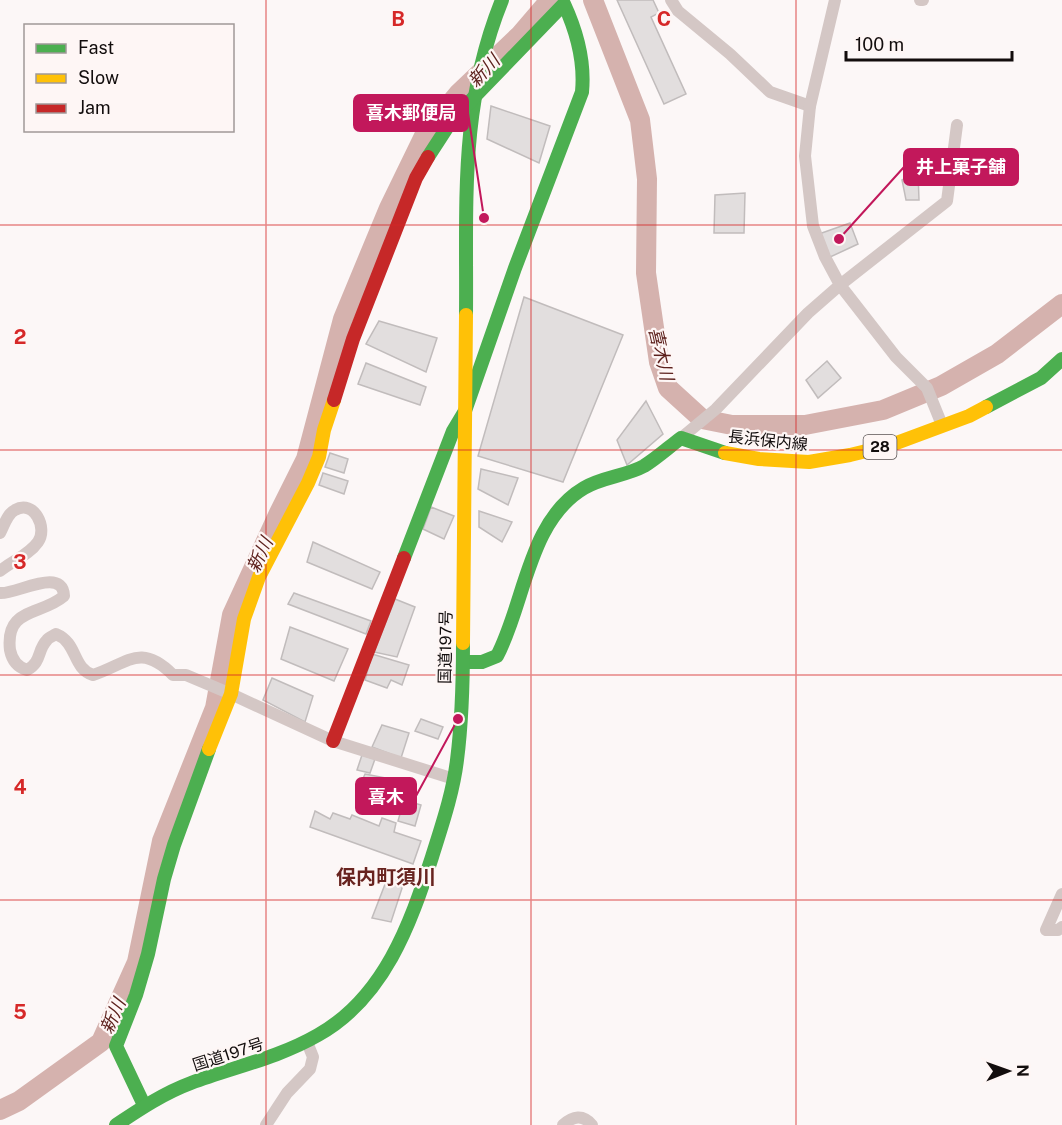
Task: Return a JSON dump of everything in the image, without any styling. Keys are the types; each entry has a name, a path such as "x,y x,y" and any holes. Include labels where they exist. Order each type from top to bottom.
{"main road":[{"name":"国道197号","path":"116,1125 166,1093 200,1079 276,1056 307,1042 353,1008 381,977 415,912 454,779 460,727 463,662 468,144 473,96 502,0"},
{"path":"144,1105 116,1046 136,995 148,954 164,879 184,814 231,694 244,619 259,577 319,457 324,430 353,339 416,178 452,120 564,4 572,19 584,77 582,92 515,268 465,411 453,431 333,741"},
{"name":"長浜保内線","path":"684,436 730,455 808,462 891,445 941,423 969,416 1041,378 1062,359"},
{"path":"463,662 482,662 497,656 507,637 536,550 556,511 584,488 644,466 684,436"}],"street":[{"path":"671,0 678,11 730,54 770,92 810,106"},
{"path":"835,0 810,106 805,156 813,226 825,257 840,285 896,357 927,388 941,423"},
{"path":"684,436 716,409 808,313 947,201 957,125"},
{"path":"0,534 7,517 15,510 25,507 32,510 39,518 41,525 39,541 28,552 0,571"},
{"path":"0,593 6,594 35,584 51,582 64,591 64,596 54,605 28,612 13,626 10,635 10,652 15,663 21,668 27,670 33,667 45,641 56,634 64,638 72,648 78,664 85,673 93,675 107,671 120,662 145,657 162,664 173,675 186,675 333,741 454,779"},
{"path":"1062,894 1046,930 1058,930 1062,927"},
{"path":"266,1125 287,1093 310,1069 313,1057 307,1042"},
{"path":"563,1125 570,1118 579,1117 587,1119 592,1125"}],"building":[{"path":"617,0 653,0 659,13 651,17 686,94 664,104"},
{"path":"491,106 550,126 539,163 487,139"},
{"path":"918,172 919,200 906,200 902,180"},
{"path":"745,193 744,233 714,233 715,195"},
{"path":"850,223 858,244 828,258 819,234"},
{"path":"524,297 623,335 563,482 478,456"},
{"path":"379,321 437,338 426,372 366,344"},
{"path":"827,361 841,378 818,398 806,380"},
{"path":"366,363 426,387 420,405 358,384"},
{"path":"646,401 663,434 627,465 617,440"},
{"path":"330,453 348,459 344,473 325,467"},
{"path":"481,469 518,478 508,505 478,489"},
{"path":"323,473 348,481 344,494 319,485"},
{"path":"431,507 454,516 444,539 423,529"},
{"path":"479,511 512,522 502,542 479,527"},
{"path":"313,542 380,572 372,589 307,562"},
{"path":"294,593 371,621 366,634 288,604"},
{"path":"395,599 415,607 397,657 374,652"},
{"path":"290,627 348,649 334,681 281,659"},
{"path":"372,654 409,665 402,685 391,680 387,688 365,680"},
{"path":"272,678 313,696 305,722 263,700"},
{"path":"421,719 443,727 438,739 415,731"},
{"path":"382,725 409,733 401,758 372,747"},
{"path":"362,755 375,759 370,773 357,770"},
{"path":"365,774 386,778 382,791 377,789 376,792 364,788 366,783 362,781"},
{"path":"404,800 421,805 415,826 398,821"},
{"path":"315,811 330,819 333,813 350,819 352,815 379,826 382,818 396,823 394,832 421,841 413,864 310,827"},
{"path":"389,874 405,879 391,922 372,918"}],"waterway":[{"name":"新川","path":"0,1110 19,1101 101,1042 137,962 162,841 215,708 232,615 306,459 343,319 389,208 425,134 458,94 520,35 550,0"},
{"name":"喜木川","path":"593,0 640,120 647,179 646,273 659,362 668,388 702,419 732,425 805,425 883,410 941,386 997,354 1062,304"}],"traffic: fast":[{"path":"466,315 466,195 472,117 478,78 488,39 502,0"},
{"path":"404,558 453,431 465,411 515,268 582,92 579,47 564,4 452,120 428,157"},
{"path":"986,407 1041,378 1062,359"},
{"path":"463,662 482,662 497,656 539,542 565,503 591,484 644,466 681,438 725,453"},
{"path":"116,1125 181,1087 272,1056 318,1035 341,1020 361,1001 377,980 392,958 414,908 450,797 460,731 463,643"},
{"path":"144,1105 116,1046 136,995 148,954 164,879 174,845 209,749"}],"traffic: slow":[{"path":"463,643 466,315"},
{"path":"209,749 231,694 244,619 259,577 308,483 319,457 324,430 334,400"},
{"path":"725,453 759,459 809,462 850,455 891,445 969,416 986,407"}],"traffic: jam":[{"path":"334,400 353,339 416,178 428,157"},
{"path":"333,741 404,558"}],"place":[{"name":"喜木郵便局","path":"484,218"},
{"name":"井上菓子舗","path":"839,239"},
{"name":"喜木","path":"458,719"}],"district":[{"name":"保内町須川","path":"386,877"}]}
